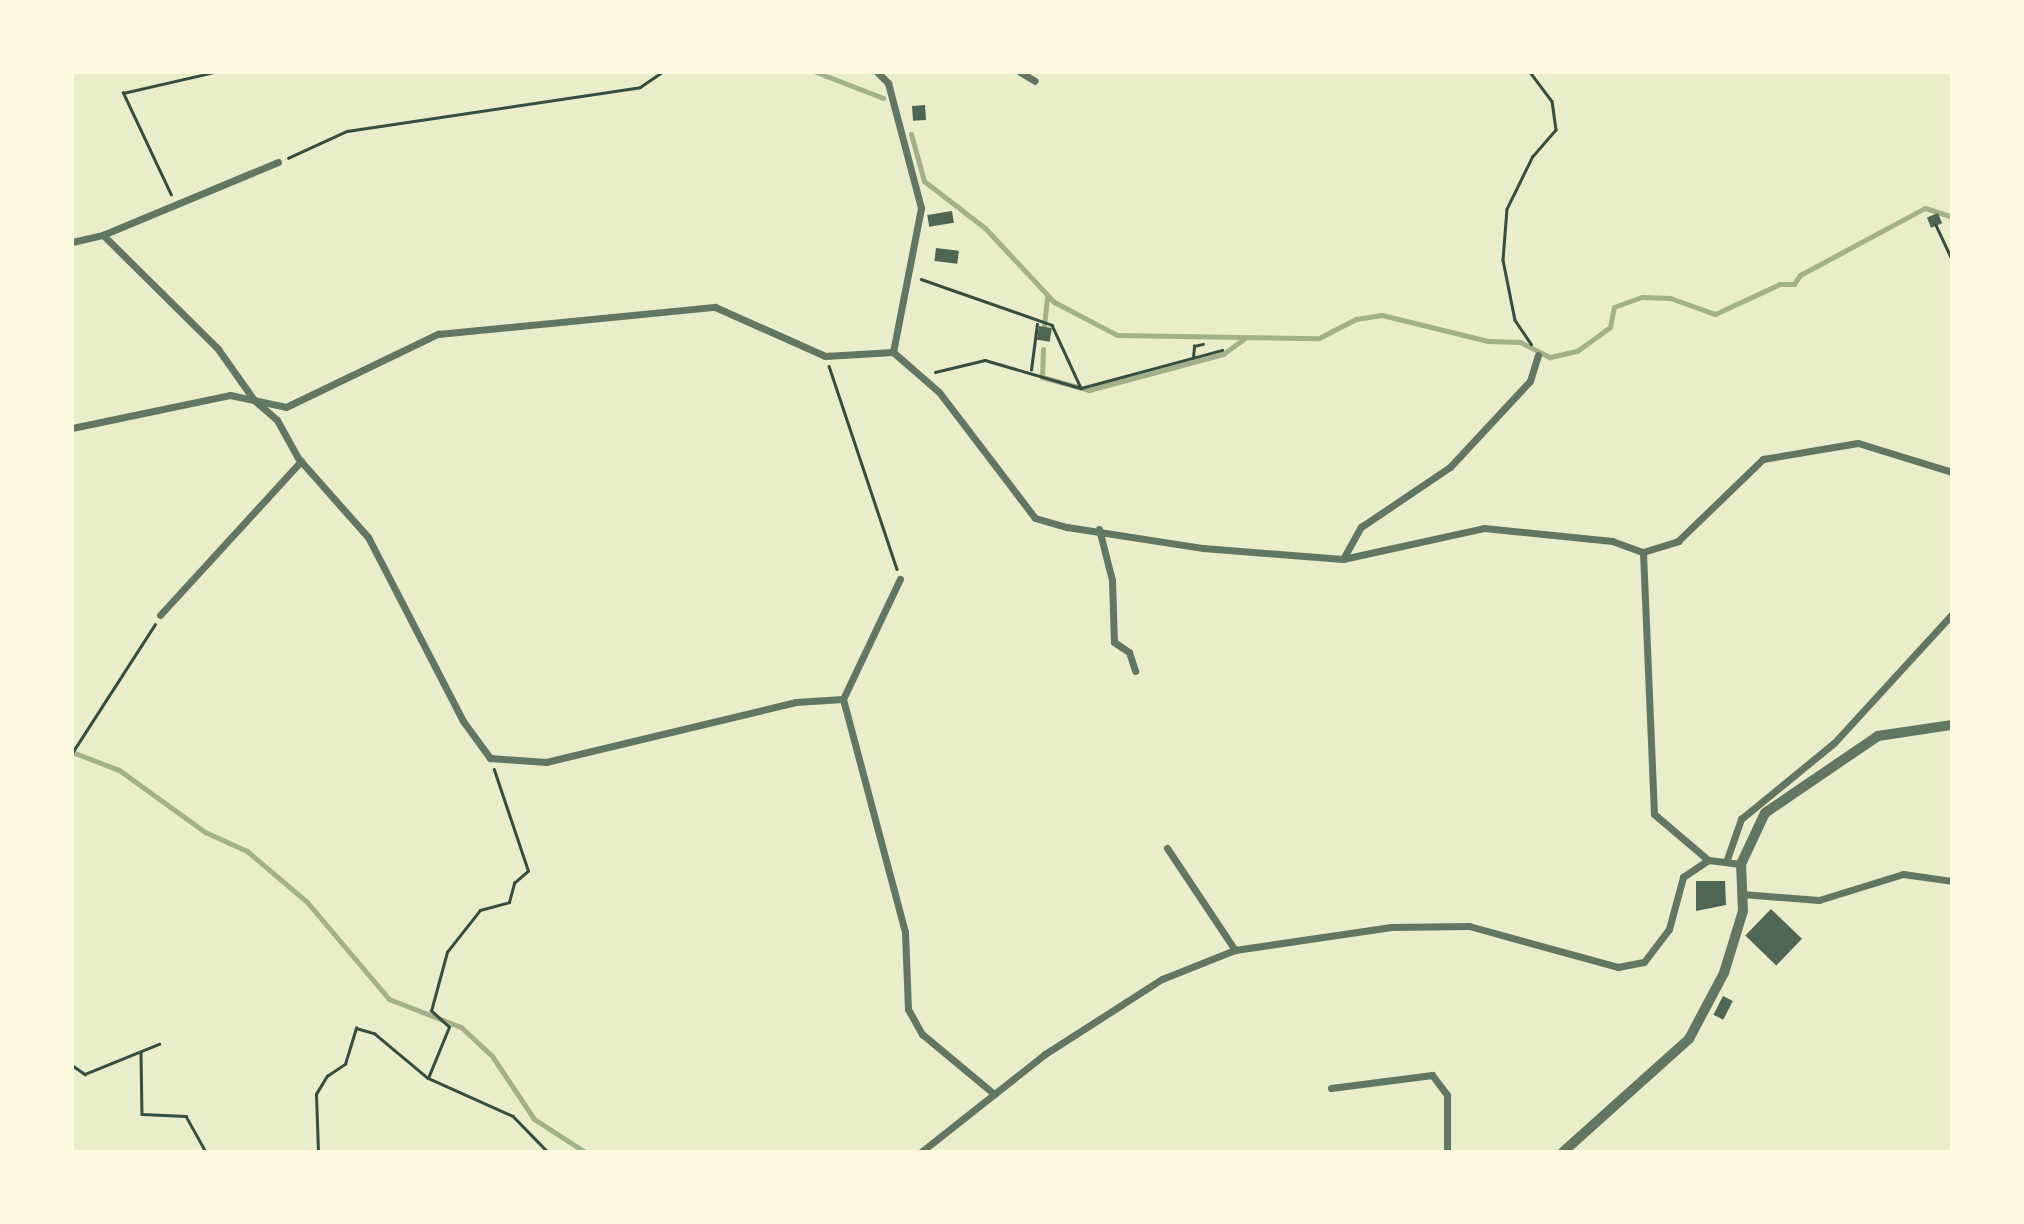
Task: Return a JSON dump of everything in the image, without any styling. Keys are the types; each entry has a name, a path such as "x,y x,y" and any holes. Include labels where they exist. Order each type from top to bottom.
{"street":[{"path":"877,72 888,83 921,208 911,275 893,352"},
{"path":"1020,72 1035,81"},
{"path":"72,242 103,235 174,202 278,162"},
{"path":"103,235 219,349 254,400 277,420 301,461 368,537 463,721 490,758 546,762 784,704 843,699"},
{"path":"72,429 230,395 286,407 438,334 715,307 825,356 893,352 923,379 1035,518 1203,548 1343,559 1483,528 1612,541 1643,552 1678,541 1763,460 1858,443 1952,472"},
{"path":"1343,559 1361,527 1450,467 1530,381 1538,355"},
{"path":"160,615 301,461"},
{"path":"1099,529 1112,580 1114,642 1129,652 1135,671"},
{"path":"1643,552 1654,814 1709,860 1741,863"},
{"path":"900,579 843,699 905,932 908,1009 922,1034 994,1094"},
{"path":"1726,862 1741,819 1834,743 1952,614"},
{"path":"1563,1152 1689,1040 1724,973 1742,894 1741,863 1765,813 1809,780 1878,736 1952,725"},
{"path":"1167,848 1235,950"},
{"path":"921,1152 994,1094 1162,979 1235,950 1391,927 1469,926 1618,967 1644,962 1669,929 1683,877 1709,860"},
{"path":"1742,894 1819,900 1903,874 1952,881"},
{"path":"1331,1088 1432,1075 1447,1095 1447,1152"}],"path":[{"path":"174,202 123,93 215,72"},
{"path":"278,162 347,131 640,87 662,72"},
{"path":"1530,72 1552,101 1556,130 1533,156 1507,209 1503,260 1515,320 1531,344"},
{"path":"1936,225 1952,260"},
{"path":"911,275 1038,323 1052,325 1081,388"},
{"path":"1031,370 1038,323"},
{"path":"1193,358 1194,346 1203,344"},
{"path":"923,379 948,364 985,360 1031,370 1081,388 1222,350"},
{"path":"825,356 900,579"},
{"path":"72,751 160,615"},
{"path":"428,1078 449,1027 431,1012 447,952 480,910 509,902 514,883 528,871 490,758"},
{"path":"318,1152 316,1094 327,1076 345,1064 356,1028 374,1033 428,1078 513,1116 548,1152"},
{"path":"72,1065 85,1074 159,1044"},
{"path":"141,1053 142,1114 186,1116 206,1152"}],"building":[{"path":"925,105 926,120 913,121 912,106"},
{"path":"952,211 954,223 929,227 927,215"},
{"path":"1938,213 1942,223 1931,228 1927,217"},
{"path":"936,248 959,251 957,264 934,261"},
{"path":"1039,326 1052,328 1050,342 1037,340"},
{"path":"1696,881 1725,881 1726,905 1696,911"},
{"path":"1771,909 1802,939 1776,965 1745,936"},
{"path":"1723,996 1733,1001 1723,1020 1713,1015"}],"waterway":[{"path":"816,72 883,98"},
{"path":"911,134 924,181 985,228 1054,302 1117,335 1319,338 1356,319 1382,315 1488,341 1520,342 1550,357 1577,351 1610,327 1614,307 1642,297 1670,298 1715,314 1780,284 1794,284 1800,275 1925,208 1952,217"},
{"path":"1044,326 1047,296"},
{"path":"1043,349 1042,377 1089,390 1223,354 1244,339"},
{"path":"72,752 119,770 205,832 247,851 307,902 389,999 461,1027 492,1056 534,1119 585,1152"}]}
